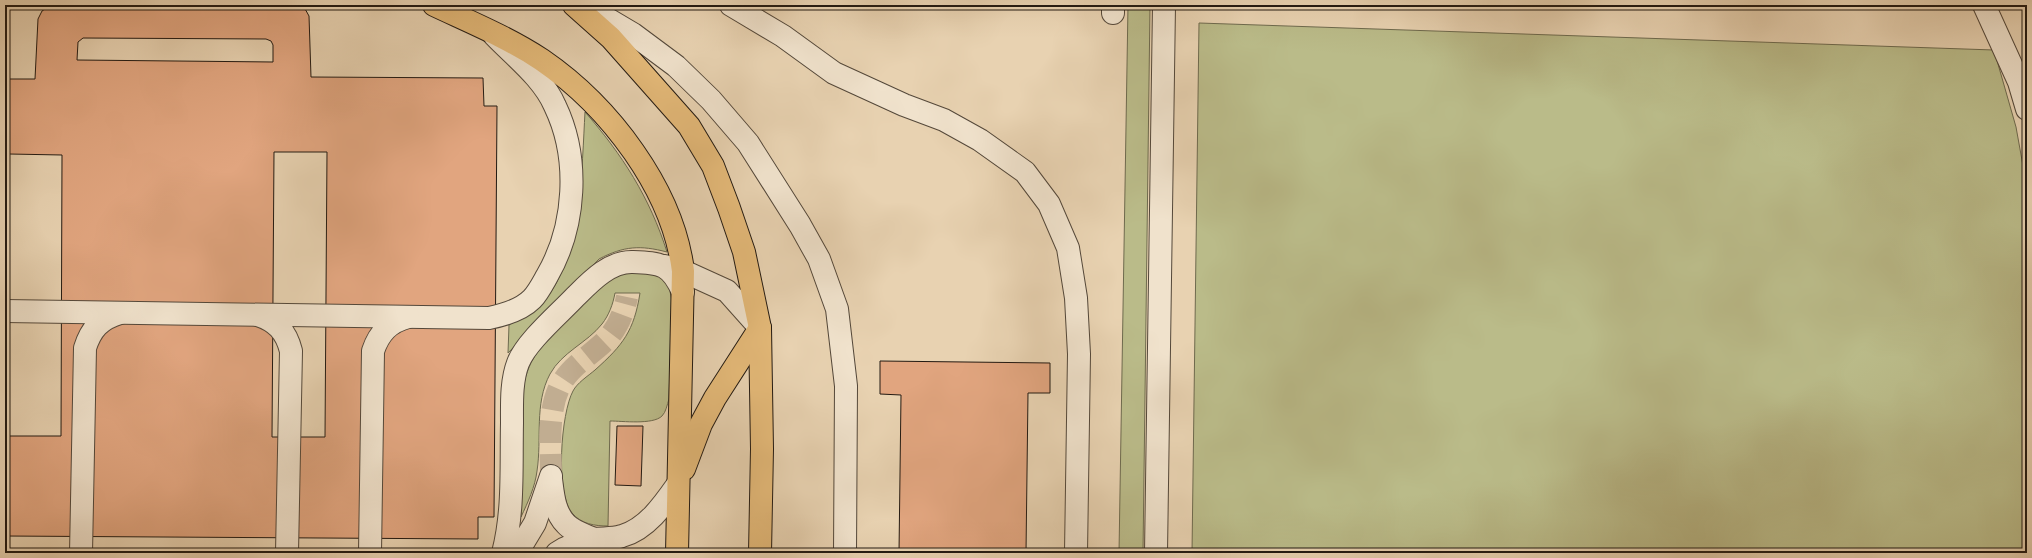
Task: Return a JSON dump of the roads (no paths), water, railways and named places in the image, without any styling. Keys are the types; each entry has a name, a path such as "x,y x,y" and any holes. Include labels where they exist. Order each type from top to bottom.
{"main road":[{"path":"434,5 491,31 541,60 569,80 601,110 636,156 659,194 674,229 683,281 678,484 678,553"},
{"path":"574,5 611,38 689,126 713,166 744,252 760,328 762,449 760,553"},
{"path":"678,484 701,424 711,404 760,328"}],"street":[{"path":"584,5 633,34 676,66 711,100 748,143 800,225 819,259 837,310 846,386 845,553"},
{"path":"731,5 783,36 834,73 904,105 944,120 980,140 1025,172 1049,204 1068,248 1076,298 1079,354 1076,553"},
{"path":"1156,553 1164,5"},
{"path":"1984,5 2019,82 2027,109"},
{"path":"5,311 489,318 507,315 533,298 555,262 564,239 572,177 571,156 564,128 555,105 542,85 491,31"},
{"path":"503,553 510,526 512,400 518,363 528,346 588,284 602,273 625,262 660,264 683,281 727,291 760,328"},
{"path":"81,553 85,348 89,335 97,324 108,317 121,313"},
{"path":"257,314 270,319 280,327 288,338 291,351 287,553"},
{"path":"370,553 373,351 377,339 385,328 396,320 409,317"},
{"path":"518,553 536,523 551,476 554,499 558,513 566,525 594,539"},
{"path":"557,553 573,545 594,539 621,537 640,527 663,505 678,484"}],"tunnel":[{"path":"551,476 551,420 555,398 559,388 569,373 612,334 620,319 627,297"}]}
